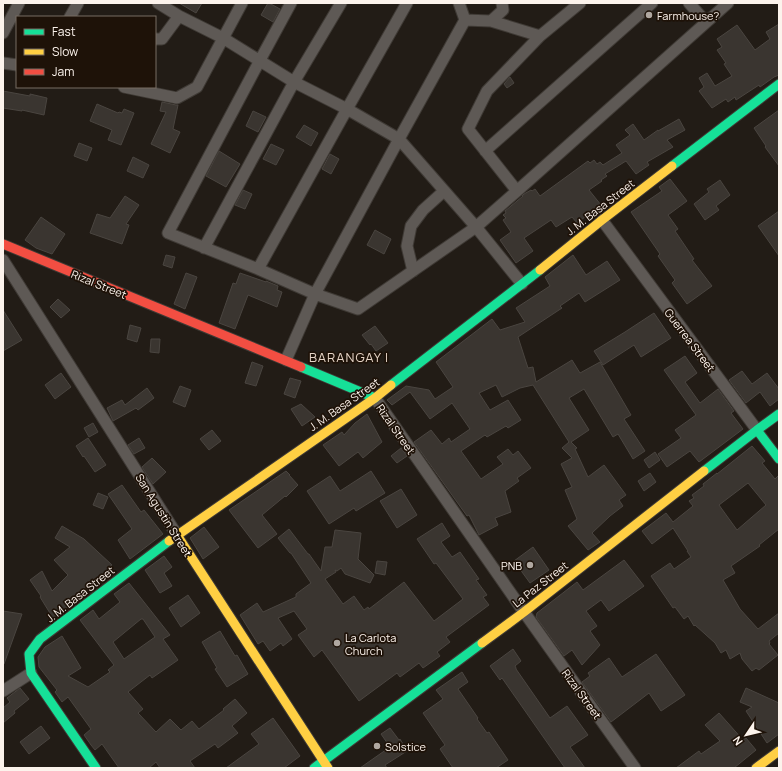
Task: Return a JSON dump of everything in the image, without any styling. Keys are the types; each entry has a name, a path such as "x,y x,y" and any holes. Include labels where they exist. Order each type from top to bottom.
{"street":[{"path":"3,33 19,3"},
{"path":"71,16 78,3"},
{"path":"158,3 179,16 223,38 259,62 294,82 347,109 399,139 476,227 522,284"},
{"path":"129,88 177,98 197,87 242,3"},
{"path":"291,3 168,233 258,269 315,294 358,309 476,227 728,3"},
{"path":"204,248 294,82 341,3"},
{"path":"258,269 407,3"},
{"path":"286,360 315,294 465,20 459,3"},
{"path":"491,21 503,10 502,3"},
{"path":"517,191 468,129 487,91 540,36 580,3"},
{"path":"485,151 652,3"},
{"path":"689,3 706,22"},
{"path":"156,39 162,39 179,16"},
{"path":"465,20 491,21 540,36"},
{"path":"3,63 16,65"},
{"name":"J. M. Basa Street","path":"31,673 29,654 40,639 177,534 375,398 602,220 779,84"},
{"path":"413,271 407,246 411,226 423,210 444,191"},
{"name":"Guerrea Street","path":"602,220 779,459"},
{"name":"Rizal Street","path":"3,244 375,398 635,768"},
{"name":"San Agustin Street","path":"3,260 177,534 326,764"},
{"name":"La Paz Street","path":"314,768 326,764 779,414"},
{"path":"3,691 31,673 96,768"},
{"path":"756,768 779,751"}],"building":[{"path":"179,3 202,3 196,13"},
{"path":"268,3 280,9 273,22 261,15"},
{"path":"779,24 779,75 760,87 759,85 736,100 735,97 728,102 726,99 712,108 699,91 704,87 699,78 707,73 715,86 732,76 724,64 726,63 717,50 722,47 717,39 737,25 755,50 770,39 766,32"},
{"path":"510,77 514,83 507,88 504,84"},
{"path":"3,91 30,96 30,94 47,98 44,115 22,110 3,108"},
{"path":"162,102 178,105 173,129 180,132 170,153 151,144 166,112 160,111"},
{"path":"97,104 118,113 122,113 124,109 134,113 121,145 108,140 112,130 90,121"},
{"path":"779,110 779,166 765,147 766,146 754,128"},
{"path":"253,111 266,117 258,132 246,126"},
{"path":"679,119 685,130 667,140 673,147 647,162 649,165 636,174 626,161 605,174 607,176 601,180 602,181 589,190 601,205 577,223 572,217 556,227 551,220 524,238 533,251 516,263 500,240 511,232 503,220 506,218 503,215 506,213 505,211 524,194 535,189 540,196 588,161 590,163 594,160 597,164 600,162 603,165 622,153 616,145 630,135 625,130 633,124 644,140 658,130"},
{"path":"304,125 318,133 311,146 296,137"},
{"path":"79,143 92,148 87,161 74,156"},
{"path":"271,144 284,150 276,165 263,159"},
{"path":"219,151 240,164 226,187 206,176"},
{"path":"330,154 339,159 331,174 322,169"},
{"path":"133,157 149,165 143,178 127,171"},
{"path":"670,179 687,201 668,215 678,229 675,231 694,259 692,260 712,286 687,304 672,283 675,280 658,256 660,254 631,212 662,191 659,187"},
{"path":"720,180 730,195 716,206 719,210 705,220 694,204 709,192 707,189"},
{"path":"243,190 252,194 245,209 235,205"},
{"path":"125,196 139,205 126,224 129,225 122,244 90,233 97,214 110,218"},
{"path":"779,211 779,256 758,226"},
{"path":"41,217 65,234 52,254 36,248 25,240"},
{"path":"375,230 391,239 384,254 367,245"},
{"path":"166,255 175,257 172,268 163,265"},
{"path":"573,255 586,275 607,261 620,280 585,302 579,293 560,306 562,308 518,337 528,368 533,367 536,382 572,360 580,373 600,362 631,415 624,419 645,451 633,459 618,434 613,437 584,389 569,398 589,430 571,442 577,448 575,449 588,477 604,465 626,495 619,500 623,506 592,533 600,542 588,550 568,526 577,519 565,490 572,487 561,464 572,458 562,448 569,442 533,385 520,388 502,397 496,385 479,393 490,410 508,400 521,420 508,428 506,426 487,437 485,435 461,451 481,479 503,464 497,457 508,449 513,455 518,451 531,468 517,478 519,481 505,491 511,512 495,518 498,525 479,535 469,515 467,516 414,442 431,430 442,444 449,438 451,442 470,429 452,403 430,419 410,392 392,405 387,400 406,386 429,390 435,399 453,387 436,362 492,319 500,330 525,322 516,308 550,286 545,277"},
{"path":"186,273 197,277 185,309 174,304"},
{"path":"240,273 278,286 277,290 282,292 277,307 248,295 235,329 219,323 233,283 236,284"},
{"path":"58,299 70,310 61,318 50,307"},
{"path":"3,310 22,340 3,351"},
{"path":"654,313 671,338 641,357 634,345 603,365 594,351"},
{"path":"130,325 141,328 137,342 127,339"},
{"path":"375,326 388,343 376,351 362,335"},
{"path":"151,339 160,339 159,353 150,352"},
{"path":"685,356 697,373 685,382 700,403 718,389 734,411 731,413 743,429 699,462 690,451 667,467 658,454 681,438 675,430 696,415 664,370"},
{"path":"252,362 263,366 256,386 245,383"},
{"path":"742,371 752,384 767,373 779,389 779,399 770,406 760,392 746,403 729,380"},
{"path":"61,373 71,387 55,399 45,385"},
{"path":"290,378 301,381 295,398 284,394"},
{"path":"180,386 191,390 185,407 173,402"},
{"path":"147,388 154,398 138,410 136,408 113,421 107,408 122,400 125,405"},
{"path":"301,404 315,417 302,426 291,409"},
{"path":"367,414 382,442 363,458 358,452 339,466 323,445 342,432 344,435 355,423"},
{"path":"93,423 98,432 89,437 84,428"},
{"path":"212,430 221,441 209,450 200,439"},
{"path":"88,438 106,465 95,472 76,446"},
{"path":"139,438 145,448 134,454 128,445"},
{"path":"752,446 765,461 762,463 775,479 779,475 779,529 759,545 760,546 731,566 735,573 723,580 740,609 758,629 779,613 779,633 769,641 769,644 778,655 759,670 756,668 752,671 742,659 740,653 730,659 726,650 721,653 715,643 695,625 694,626 688,616 684,619 675,607 673,608 651,576 670,563 674,569 691,557 673,528 652,544 642,531 666,513 673,522 693,506 689,501 694,498 692,495 704,486 703,484","holes":["748,483 766,505 737,530 719,505"]},
{"path":"401,448 407,456 397,463 391,456"},
{"path":"655,452 660,460 649,468 644,460"},
{"path":"152,458 166,472 153,484 142,467"},
{"path":"286,471 298,485 286,497 285,496 262,515 277,534 258,548 229,510"},
{"path":"371,471 385,493 356,511 354,508 329,524 307,491 330,476 340,491"},
{"path":"650,473 656,482 644,491 638,481"},
{"path":"122,485 141,512 144,510 163,534 130,559 118,540 132,529 108,494"},
{"path":"401,489 417,515 397,528 380,501"},
{"path":"98,493 108,497 103,509 93,505"},
{"path":"442,523 450,536 441,542 452,557 460,552 479,579 476,580 487,595 483,597 489,605 446,637 450,642 437,652 440,656 423,668 419,663 400,677 397,673 359,701 322,650 314,657 298,635 307,629 294,611 278,618 292,639 283,646 281,643 270,651 263,641 258,644 240,615 257,603 263,612 296,597 296,594 311,583 291,553 278,538 289,529 321,571 325,547 332,547 335,530 361,533 358,559 374,575 370,583 345,574 341,568 337,571 335,570 336,572 325,579 343,604 354,596 364,610 368,607 369,609 404,582 434,621 463,599 436,563 434,564 417,539"},
{"path":"62,526 84,539 112,565 96,580 98,582 91,589 53,618 30,580 42,571 52,591 68,575 54,560 70,547 55,538"},
{"path":"204,527 219,547 203,559 190,538"},
{"path":"533,547 549,570 530,583 514,561"},
{"path":"164,556 172,567 164,573 172,586 160,593 145,570"},
{"path":"624,560 644,586 609,611 601,600 586,611 597,626 590,631 600,645 582,665 572,650 564,656 536,617 537,613 577,582 583,590"},
{"path":"377,561 387,562 385,575 375,573"},
{"path":"129,583 170,635 163,639 178,660 152,678 150,675 128,692 143,709 138,713 156,732 170,719 181,730 192,721 199,729 224,710 223,709 235,699 247,713 232,726 238,733 218,748 215,744 190,761 195,768 160,768 156,762 149,768 119,768 102,744 95,750 91,745 84,735 91,729 68,697 62,702 55,692 57,690 39,667 38,657 45,647 62,636 81,668 68,676 88,687 110,672 108,670 114,665 80,620 93,610 99,619 120,602 114,594","holes":["141,619 143,619 155,637 124,659 113,642"]},
{"path":"188,595 200,613 181,627 169,608"},
{"path":"3,611 22,614 4,664 3,664"},
{"path":"220,631 248,674 227,687 215,669 217,668 202,642"},
{"path":"513,649 521,661 515,666 516,669 550,718 567,706 588,735 570,747 585,768 565,768 502,678 500,680 490,666"},
{"path":"656,654 685,695 661,711 649,693 611,722 582,682 590,676 588,673 609,658 622,677"},
{"path":"462,672 468,682 458,689 478,718 477,719 487,733 489,732 508,760 496,768 453,768 440,749 445,745 423,713 443,699 436,690"},
{"path":"20,688 29,699 14,711 15,713 3,723 3,708 10,702 7,698"},
{"path":"746,688 779,703 779,734 767,743 746,711 752,707 740,702"},
{"path":"719,713 743,740 746,738 756,750 734,768 676,768 699,751 701,754 720,741 705,725"},
{"path":"273,718 300,756 284,768 226,768 259,744 251,734"},
{"path":"41,726 50,738 29,754 20,742"},
{"path":"390,728 399,740 400,739 407,751 385,765 387,768 360,768 390,747 381,734"}],"traffic: fast":[{"path":"672,166 779,84"},
{"path":"391,385 540,270"},
{"path":"301,367 375,398"},
{"path":"779,414 757,430 779,459"},
{"path":"704,471 757,430"},
{"path":"96,768 31,673 29,654 40,639 169,541"},
{"path":"314,768 482,643"}],"traffic: slow":[{"path":"540,270 672,166"},
{"path":"169,541 375,398 391,385"},
{"path":"482,643 524,612 704,471"},
{"path":"177,535 328,768"},
{"path":"756,768 779,751"}],"traffic: jam":[{"path":"3,244 301,367"}],"place":[{"name":"Farmhouse?","path":"649,15"},
{"name":"PNB","path":"530,565"},
{"name":"La Carlota Church","path":"337,643"},
{"name":"Solstice","path":"377,746"}],"district":[{"name":"BARANGAY I","path":"349,357"}]}
